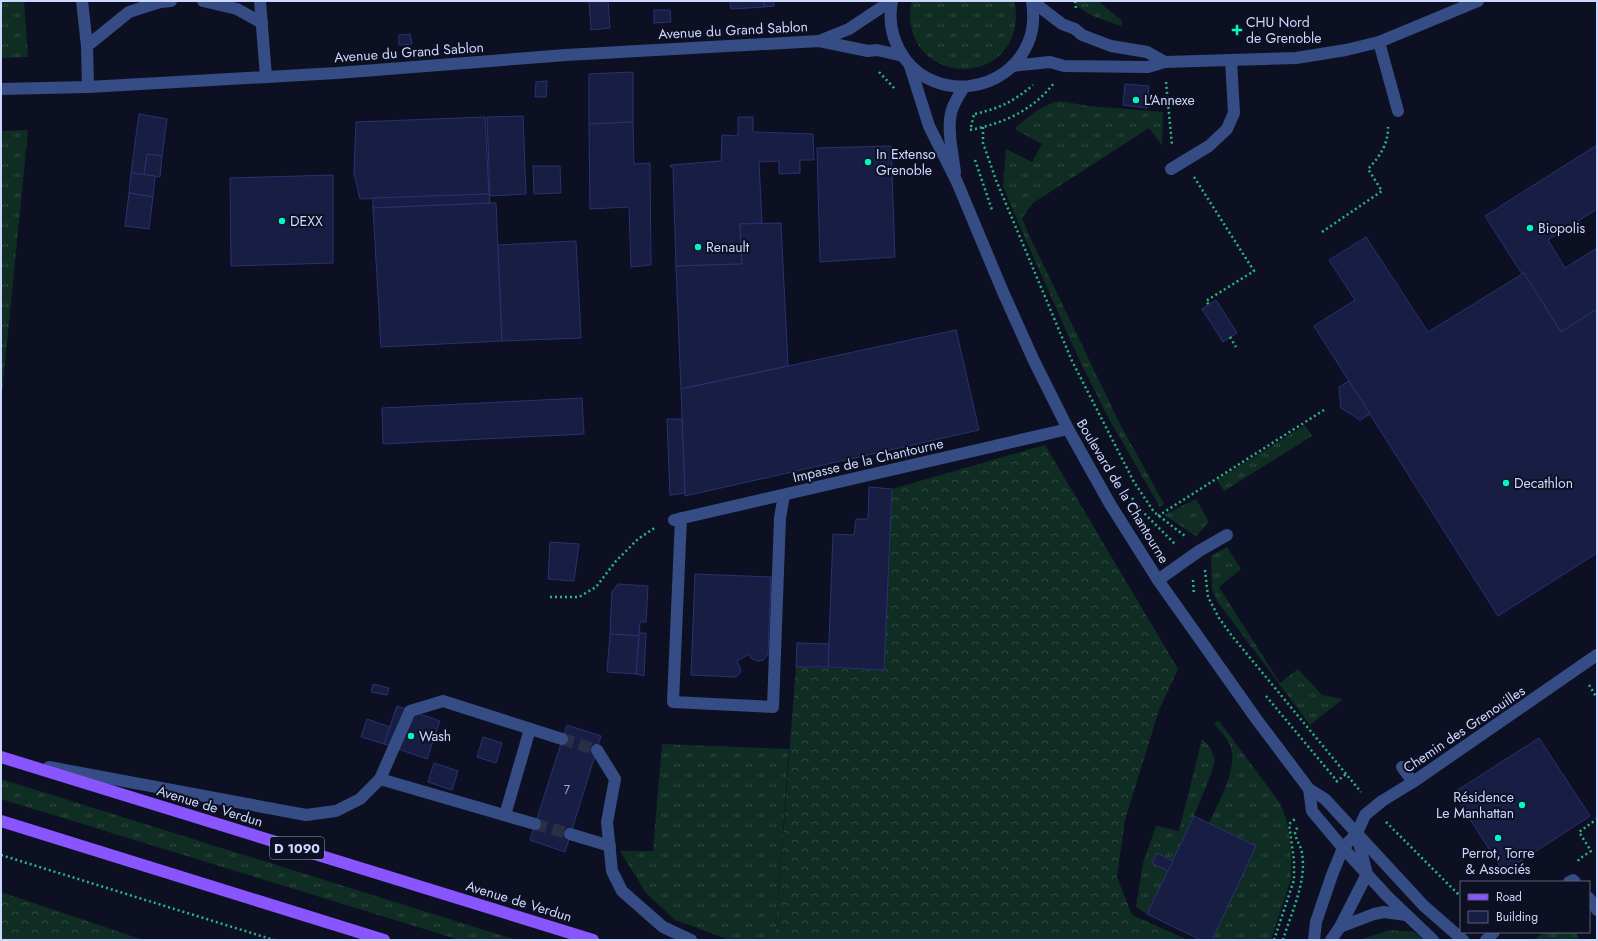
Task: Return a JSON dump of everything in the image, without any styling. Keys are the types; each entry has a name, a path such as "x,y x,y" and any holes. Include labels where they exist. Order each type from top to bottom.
{"main road":[{"name":"Avenue de Verdun","path":"1,757 593,940"},
{"path":"1,821 384,940"}],"street":[{"path":"82,1 87,46 88,87"},
{"path":"87,46 129,12 160,2 171,1"},
{"path":"203,1 237,9 262,23"},
{"path":"260,1 266,77"},
{"path":"892,1 890,14 892,33 899,51 910,66 925,77 943,85 964,87 980,85 997,78 1012,66 1021,56 1028,43 1032,30 1034,15 1032,1"},
{"name":"Avenue du Grand Sablon","path":"819,40 849,29 892,1"},
{"path":"1032,1 1062,24 1082,35 1111,46 1147,52 1165,62"},
{"path":"1012,66 1050,62 1064,66 1148,67 1165,62 1296,58 1346,50 1379,42 1478,1"},
{"name":"Avenue du Grand Sablon","path":"1,88 88,87 337,73 566,55 819,40 868,51 877,50 903,56"},
{"path":"1379,42 1398,111"},
{"path":"1171,169 1209,146 1227,129 1234,113 1231,60"},
{"name":"Boulevard de la Chantourne","path":"910,66 930,126 957,182 1003,292 1068,429 1110,504 1158,580 1256,720 1308,789 1323,798 1424,906 1463,940"},
{"name":"Boulevard de la Chantourne","path":"957,182 950,130 950,115 952,108 964,87"},
{"name":"Impasse de la Chantourne","path":"678,519 1068,429"},
{"path":"678,519 673,702 773,707 780,518 784,495"},
{"path":"1158,580 1198,551 1227,535"},
{"name":"Chemin des Grenouilles","path":"1343,848 1357,833 1365,815 1374,807 1413,782 1597,655"},
{"path":"14,761 306,815 336,811 360,799 380,778 410,711 443,702 562,739"},
{"path":"505,815 530,729"},
{"path":"597,750 615,779 607,822 612,871 622,891 663,926 691,940"},
{"path":"1402,767 1413,782"},
{"path":"380,778 535,824"},
{"name":"Boulevard de la Chantourne","path":"1308,789 1311,808 1343,848 1406,915 1433,940"},
{"path":"1331,940 1340,927 1367,874 1357,833"},
{"path":"570,834 610,846"},
{"path":"1314,940 1316,922 1343,848"},
{"path":"1590,900 1597,910"},
{"path":"1340,927 1374,914 1384,912 1406,915"}],"path":[{"path":"1165,62 1172,144 1211,202 1254,271 1206,301 1209,305"},
{"path":"879,72 897,91"},
{"path":"972,137 971,130 974,114"},
{"path":"1322,232 1382,191 1368,169 1381,155 1388,138 1388,121"},
{"path":"983,127 983,143 996,180 1072,361 1134,482 1158,516 1192,541 1204,560 1208,597 1219,618 1232,636 1383,819 1460,896"},
{"path":"974,152 975,160 993,212"},
{"path":"1230,337 1236,347"},
{"path":"1158,516 1324,410"},
{"name":"Boulevard de la Chantourne","path":"1128,492 1143,512 1174,542 1187,559 1193,575 1196,599"},
{"path":"550,597 579,597 596,587 616,561 638,539 658,525 678,519"},
{"path":"1263,691 1341,786 1323,798"},
{"path":"1323,798 1346,774"},
{"path":"1274,940 1294,880 1294,860 1289,824 1311,808"},
{"path":"1283,940 1300,886 1303,868 1302,852 1295,833 1297,827 1311,808"},
{"path":"1572,881 1579,859 1591,851 1579,832 1597,820"},
{"path":"1,855 274,940"}],"green space":[{"path":"1,1 24,1 28,57 1,58"},
{"path":"912,1 1014,1 1016,16 1014,31 1006,48 994,60 980,67 963,69 947,66 932,59 920,47 911,27 910,12"},
{"path":"1074,1 1098,1 1122,21 1121,26 1088,13"},
{"path":"1060,101 1088,106 1163,112 1162,145 1149,128 1033,203 1022,218 1119,422 1164,504 1160,507 1108,417 1077,355 1003,186 1006,149 1032,162 1042,144 1016,130 1016,127 1047,105"},
{"path":"28,130 1,403 1,131"},
{"path":"1305,425 1312,436 1224,491 1217,480"},
{"path":"1045,445 1178,669 1159,710 1125,820 1117,877 1132,915 1188,940 775,940 796,667 884,670 892,489"},
{"path":"1196,499 1209,522 1196,536 1164,515"},
{"path":"1227,547 1241,569 1219,587 1280,683 1298,669 1322,695 1343,699 1310,725 1217,601 1212,589 1211,556"},
{"path":"1219,721 1280,803 1287,821 1291,849 1291,879 1271,940 1212,940 1256,846 1209,823 1227,784 1232,762 1232,752 1229,743 1214,723"},
{"path":"1202,739 1210,747 1215,760 1211,774 1194,816 1173,861 1157,854 1152,863 1168,871 1147,914 1136,907 1143,863 1156,826 1179,831"},
{"path":"662,744 789,749 775,940 730,940 675,920 646,893 620,851 653,851"},
{"path":"1,779 516,940 460,940 1,799"},
{"path":"1,892 143,940 1,940"},
{"path":"1389,930 1414,932 1424,940 1363,940"},
{"path":"1544,933 1576,933 1580,940 1533,940"}],"building":[{"path":"589,1 608,1 610,28 591,30"},
{"path":"730,1 764,1 764,7 731,9"},
{"path":"764,1 774,1 774,6 764,7"},
{"path":"654,10 670,10 671,22 654,23"},
{"path":"410,34 412,44 399,45 399,35"},
{"path":"633,72 633,122 589,124 589,74"},
{"path":"547,81 546,97 535,97 536,82"},
{"name":"L'Annexe","path":"1125,84 1149,86 1147,108 1123,105"},
{"path":"139,114 167,119 162,156 147,154 144,175 131,173"},
{"path":"523,116 526,194 490,196 487,117"},
{"path":"485,117 489,194 360,199 354,173 356,122"},
{"path":"738,117 753,117 753,132 813,134 814,160 800,160 800,173 779,174 779,161 759,162 762,223 740,224 742,264 676,266 673,167 670,167 671,165 721,161 722,135 738,136"},
{"path":"633,122 634,164 650,163 651,265 631,267 629,207 590,209 589,124"},
{"name":"Biopolis","path":"1597,145 1597,209 1548,240 1565,268 1597,248 1597,309 1561,332 1524,273 1522,274 1485,216"},
{"path":"891,146 895,257 820,262 817,148"},
{"path":"147,154 162,156 160,177 144,175"},
{"path":"533,166 560,166 561,193 534,194"},
{"path":"131,173 155,176 153,197 129,193"},
{"name":"DEXX","path":"333,175 333,263 231,266 230,178"},
{"path":"129,193 153,197 149,229 125,226"},
{"path":"489,194 490,203 373,208 373,198"},
{"path":"496,203 502,341 381,347 373,208"},
{"path":"781,223 788,366 681,389 676,266 742,264 740,224"},
{"name":"Decathlon","path":"1366,237 1428,332 1524,273 1561,332 1597,309 1597,553 1498,616 1314,326 1355,300 1329,260"},
{"path":"576,241 581,338 502,341 498,245"},
{"path":"1216,300 1237,333 1223,342 1202,309"},
{"path":"956,330 979,430 685,496 681,389"},
{"path":"1349,381 1370,414 1360,420 1341,408 1339,387"},
{"path":"582,398 584,434 383,444 382,408"},
{"path":"667,419 682,419 685,493 670,495"},
{"path":"869,487 892,489 884,670 828,667 833,534 854,535 856,519 868,519"},
{"path":"550,542 579,544 574,581 548,579"},
{"path":"695,574 771,577 768,655 763,660 758,661 752,659 749,654 737,661 741,670 736,677 691,675"},
{"path":"618,584 648,586 646,622 640,622 639,636 610,634 612,592"},
{"path":"639,633 646,633 644,676 636,674"},
{"path":"610,634 639,636 636,674 607,672"},
{"path":"797,643 829,644 828,667 796,667"},
{"path":"373,684 389,688 387,695 371,692"},
{"name":"Wash","path":"397,706 440,721 427,759 384,744"},
{"path":"367,719 390,727 384,744 361,737"},
{"path":"567,725 601,736 565,852 530,840"},
{"path":"483,737 502,743 496,763 477,757"},
{"name":"Résidence Le Manhattan","path":"1539,738 1590,816 1504,872 1453,793"},
{"path":"434,763 458,771 452,790 428,782"},
{"path":"1194,816 1256,846 1212,940 1201,940 1147,914"},
{"path":"1157,853 1173,861 1168,871 1152,863"}],"tunnel":[{"path":"562,739 597,750"},
{"path":"535,824 570,834"}],"place":[{"name":"CHU Nord de Grenoble","path":"1237,30"},
{"name":"L'Annexe","path":"1136,100"},
{"name":"In Extenso Grenoble","path":"868,162"},
{"name":"DEXX","path":"282,221"},
{"name":"Biopolis","path":"1530,228"},
{"name":"Renault","path":"698,247"},
{"name":"Decathlon","path":"1506,483"},
{"name":"Wash","path":"411,736"},
{"name":"Résidence Le Manhattan","path":"1522,805"},
{"name":"Perrot, Torre & Associés","path":"1498,838"}]}
